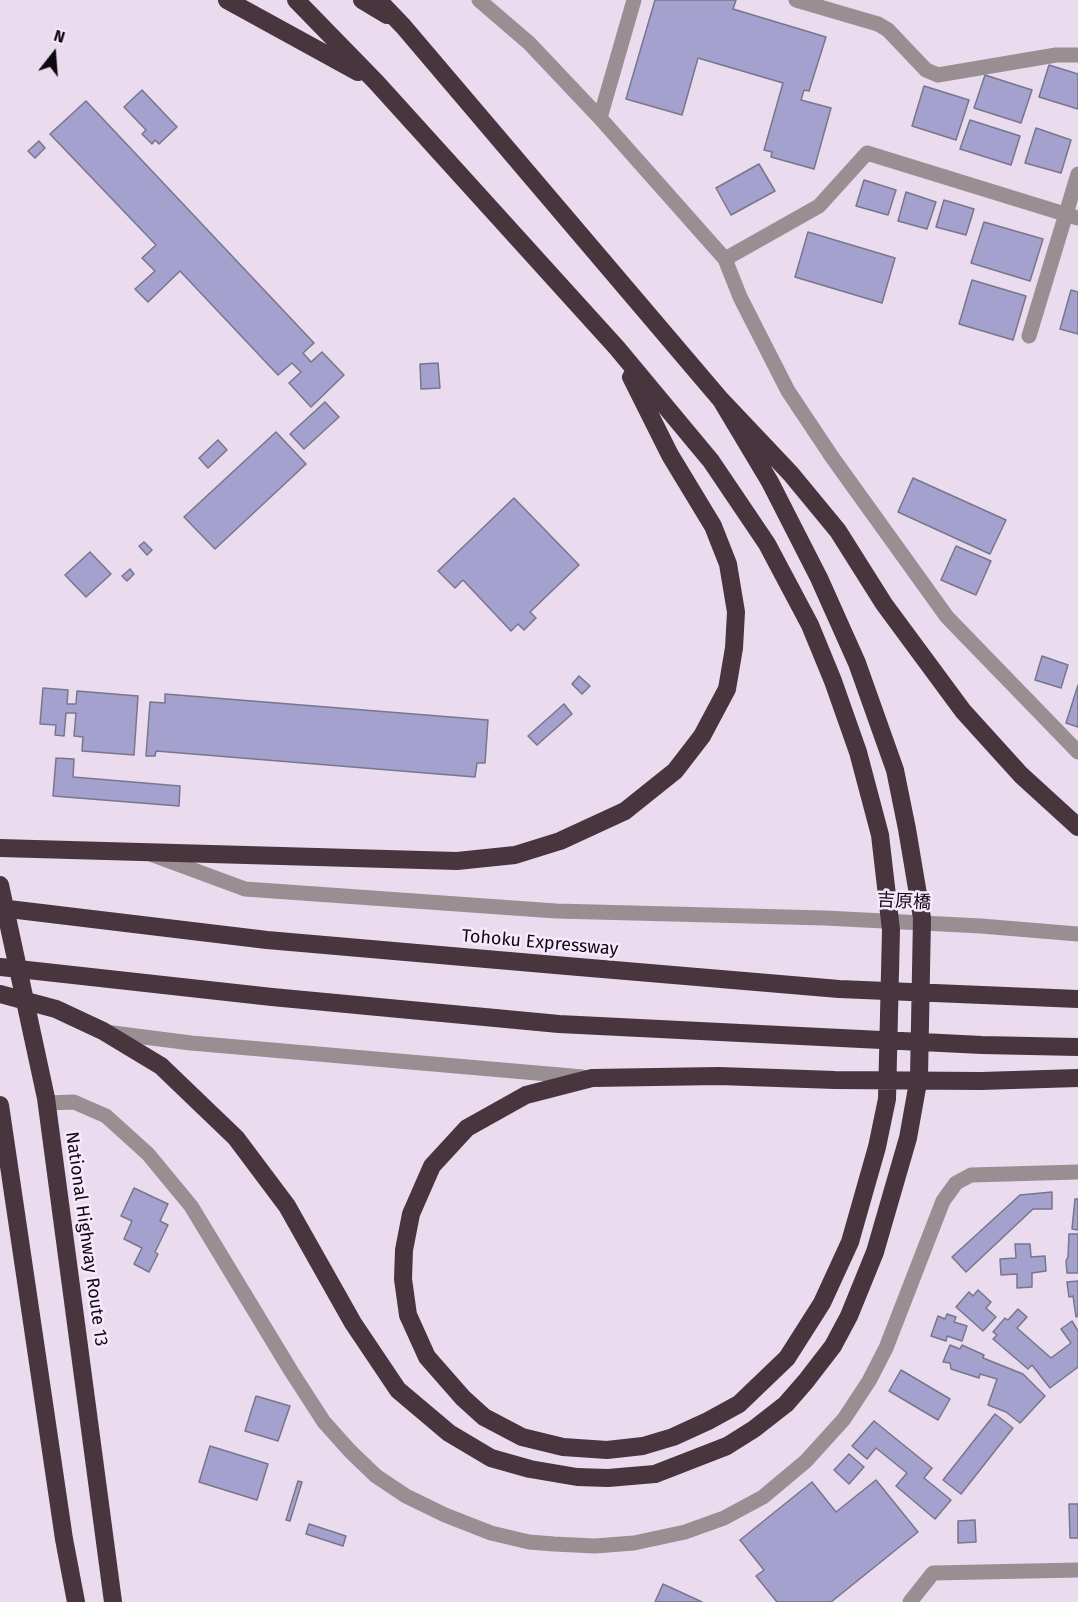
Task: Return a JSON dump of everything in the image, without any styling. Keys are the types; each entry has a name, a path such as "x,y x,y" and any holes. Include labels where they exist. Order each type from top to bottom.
{"highway":[{"path":"227,0 376,82"},
{"path":"296,0 376,82 617,348 711,461 767,544 810,625 858,752 880,835 891,930 887,1099 877,1148 850,1242 822,1303 787,1358 739,1404 673,1437 644,1446 608,1450 563,1447 522,1437 484,1417 463,1398 426,1357 408,1315 403,1279 404,1250 411,1214 432,1166 467,1128 526,1095 592,1078 719,1076 835,1080 981,1081 1078,1078"},
{"path":"362,0 403,26"},
{"path":"378,0 403,26 722,400 791,474 838,531 884,604 963,711 1021,775 1078,827"},
{"path":"0,848 457,861 514,855 560,841 625,811 675,771 702,736 727,689 734,648 736,612 728,564 713,526 670,455 617,348"},
{"path":"0,994 56,1009 103,1031 161,1065 236,1138 287,1206 353,1323 398,1390 449,1433 490,1458 530,1469 577,1477 608,1478 655,1474 686,1464 727,1446 754,1429 786,1404 833,1346 849,1316 874,1252 908,1138 919,1077 922,918 908,829 895,770 857,663 819,578 770,482 722,400"},
{"name":"National Highway Route 13","path":"0,885 47,1103 113,1602"},
{"name":"Tohoku Expressway","path":"0,908 267,940 839,989 1078,999"},
{"path":"0,967 273,997 559,1024 982,1045 1078,1047"},
{"path":"0,1105 76,1602"}],"street":[{"path":"479,0 529,43 600,118 669,198 725,258 740,297 788,391 832,457 947,617 1078,752"},
{"path":"600,118 634,0"},
{"path":"796,0 878,24 888,30 926,70 938,75 1056,56 1078,55"},
{"path":"725,258 819,206 867,153 1072,216"},
{"path":"1029,336 1072,216 1078,174"},
{"name":"吉原橋","path":"148,853 245,889 556,911 825,918 981,926 1078,934"},
{"path":"103,1031 191,1043 592,1078"},
{"path":"47,1103 74,1102 106,1116 148,1154 191,1206 324,1422 376,1476 445,1515 491,1533 529,1542 554,1544 595,1546 634,1543 675,1534 724,1518 763,1497 806,1461 844,1419 869,1381 886,1348 943,1201 956,1183 971,1175 1078,1172"},
{"path":"910,1602 933,1573 1078,1570"}],"building":[{"path":"655,0 736,0 733,9 826,37 809,91 804,90 801,100 831,108 814,169 771,157 772,152 764,150 783,83 698,58 682,115 626,99"},
{"path":"1049,65 1078,74 1078,109 1039,97"},
{"path":"985,75 1032,90 1021,123 974,108"},
{"path":"924,86 969,100 956,140 912,126"},
{"path":"142,90 177,127 159,144 155,140 152,144 142,134 146,130 124,107"},
{"path":"86,101 314,343 303,353 311,362 322,352 344,375 311,407 289,383 301,372 292,363 278,375 180,271 148,302 135,289 155,271 142,258 156,245 50,134"},
{"path":"970,120 1020,136 1011,165 960,149"},
{"path":"1036,128 1071,140 1061,173 1025,163"},
{"path":"39,141 45,148 35,158 28,151"},
{"path":"759,164 775,191 731,215 716,188"},
{"path":"864,180 896,190 888,215 856,206"},
{"path":"906,192 936,202 927,229 898,221"},
{"path":"944,200 974,209 966,235 936,227"},
{"path":"984,222 1043,239 1030,281 971,263"},
{"path":"808,232 895,258 882,303 795,277"},
{"path":"972,280 1026,296 1013,340 959,324"},
{"path":"1071,290 1078,292 1078,334 1060,329"},
{"path":"438,363 440,388 421,389 420,364"},
{"path":"325,402 339,417 304,449 290,434"},
{"path":"276,432 306,464 215,549 184,517"},
{"path":"218,440 227,450 208,468 199,458"},
{"path":"913,478 1006,520 990,554 898,512"},
{"path":"514,498 579,565 530,612 536,618 524,630 518,624 511,631 463,580 455,588 438,571"},
{"path":"144,542 152,550 147,555 139,546"},
{"path":"956,546 991,561 976,595 941,580"},
{"path":"90,552 111,574 86,597 65,575"},
{"path":"130,569 134,574 127,581 122,576"},
{"path":"1042,656 1068,665 1061,688 1035,680"},
{"path":"579,676 590,686 582,694 572,684"},
{"path":"1078,685 1078,727 1066,723"},
{"path":"43,688 68,690 67,704 76,704 77,691 138,696 134,755 82,751 83,737 74,736 76,713 66,713 64,736 55,735 56,725 40,724"},
{"path":"165,694 488,720 485,763 477,763 475,777 156,751 155,756 146,756 150,702 165,703"},
{"path":"564,704 572,714 537,745 528,736"},
{"path":"56,758 74,759 73,777 180,786 179,806 53,796"},
{"path":"134,1188 168,1204 160,1221 168,1225 155,1252 158,1254 149,1272 134,1264 142,1248 124,1239 132,1221 121,1216"},
{"path":"1052,1192 1052,1209 1033,1209 966,1272 952,1257 1020,1195"},
{"path":"1075,1199 1078,1199 1078,1230 1072,1229"},
{"path":"1069,1234 1078,1234 1078,1273 1067,1273"},
{"path":"1015,1244 1030,1244 1031,1257 1045,1256 1046,1271 1032,1273 1032,1287 1017,1288 1017,1274 1001,1275 1000,1259 1016,1258"},
{"path":"1078,1281 1078,1316 1076,1317 1073,1296 1069,1297 1067,1282"},
{"path":"978,1290 991,1302 986,1308 996,1317 983,1331 956,1307 969,1292 973,1296"},
{"path":"1018,1309 1027,1317 1017,1328 1051,1358 1071,1343 1061,1329 1072,1321 1078,1331 1078,1367 1050,1388 1032,1365 1028,1369 993,1339 997,1335 993,1332 1005,1318 1008,1320"},
{"path":"947,1314 956,1317 954,1322 967,1326 962,1341 947,1336 946,1341 931,1336 938,1316 945,1319"},
{"path":"950,1345 960,1349 962,1345 984,1355 983,1358 1023,1374 1045,1396 1020,1423 1006,1412 988,1405 997,1379 980,1374 979,1378 951,1369 950,1363 943,1362"},
{"path":"901,1370 950,1399 938,1420 889,1391"},
{"path":"256,1396 290,1406 278,1441 245,1431"},
{"path":"995,1414 1013,1428 961,1494 943,1480"},
{"path":"874,1421 932,1468 924,1478 951,1500 935,1519 896,1486 907,1473 876,1448 867,1459 852,1446"},
{"path":"210,1446 268,1464 257,1500 199,1482"},
{"path":"849,1454 864,1467 849,1484 834,1470"},
{"path":"876,1480 918,1532 831,1602 777,1602 756,1576 764,1570 740,1540 812,1482 836,1512"},
{"path":"298,1481 302,1482 290,1521 286,1520"},
{"path":"1069,1504 1078,1504 1078,1538 1070,1538"},
{"path":"975,1520 976,1542 958,1543 958,1521"},
{"path":"309,1524 346,1536 343,1546 306,1534"},
{"path":"663,1584 702,1602 655,1602"}]}
